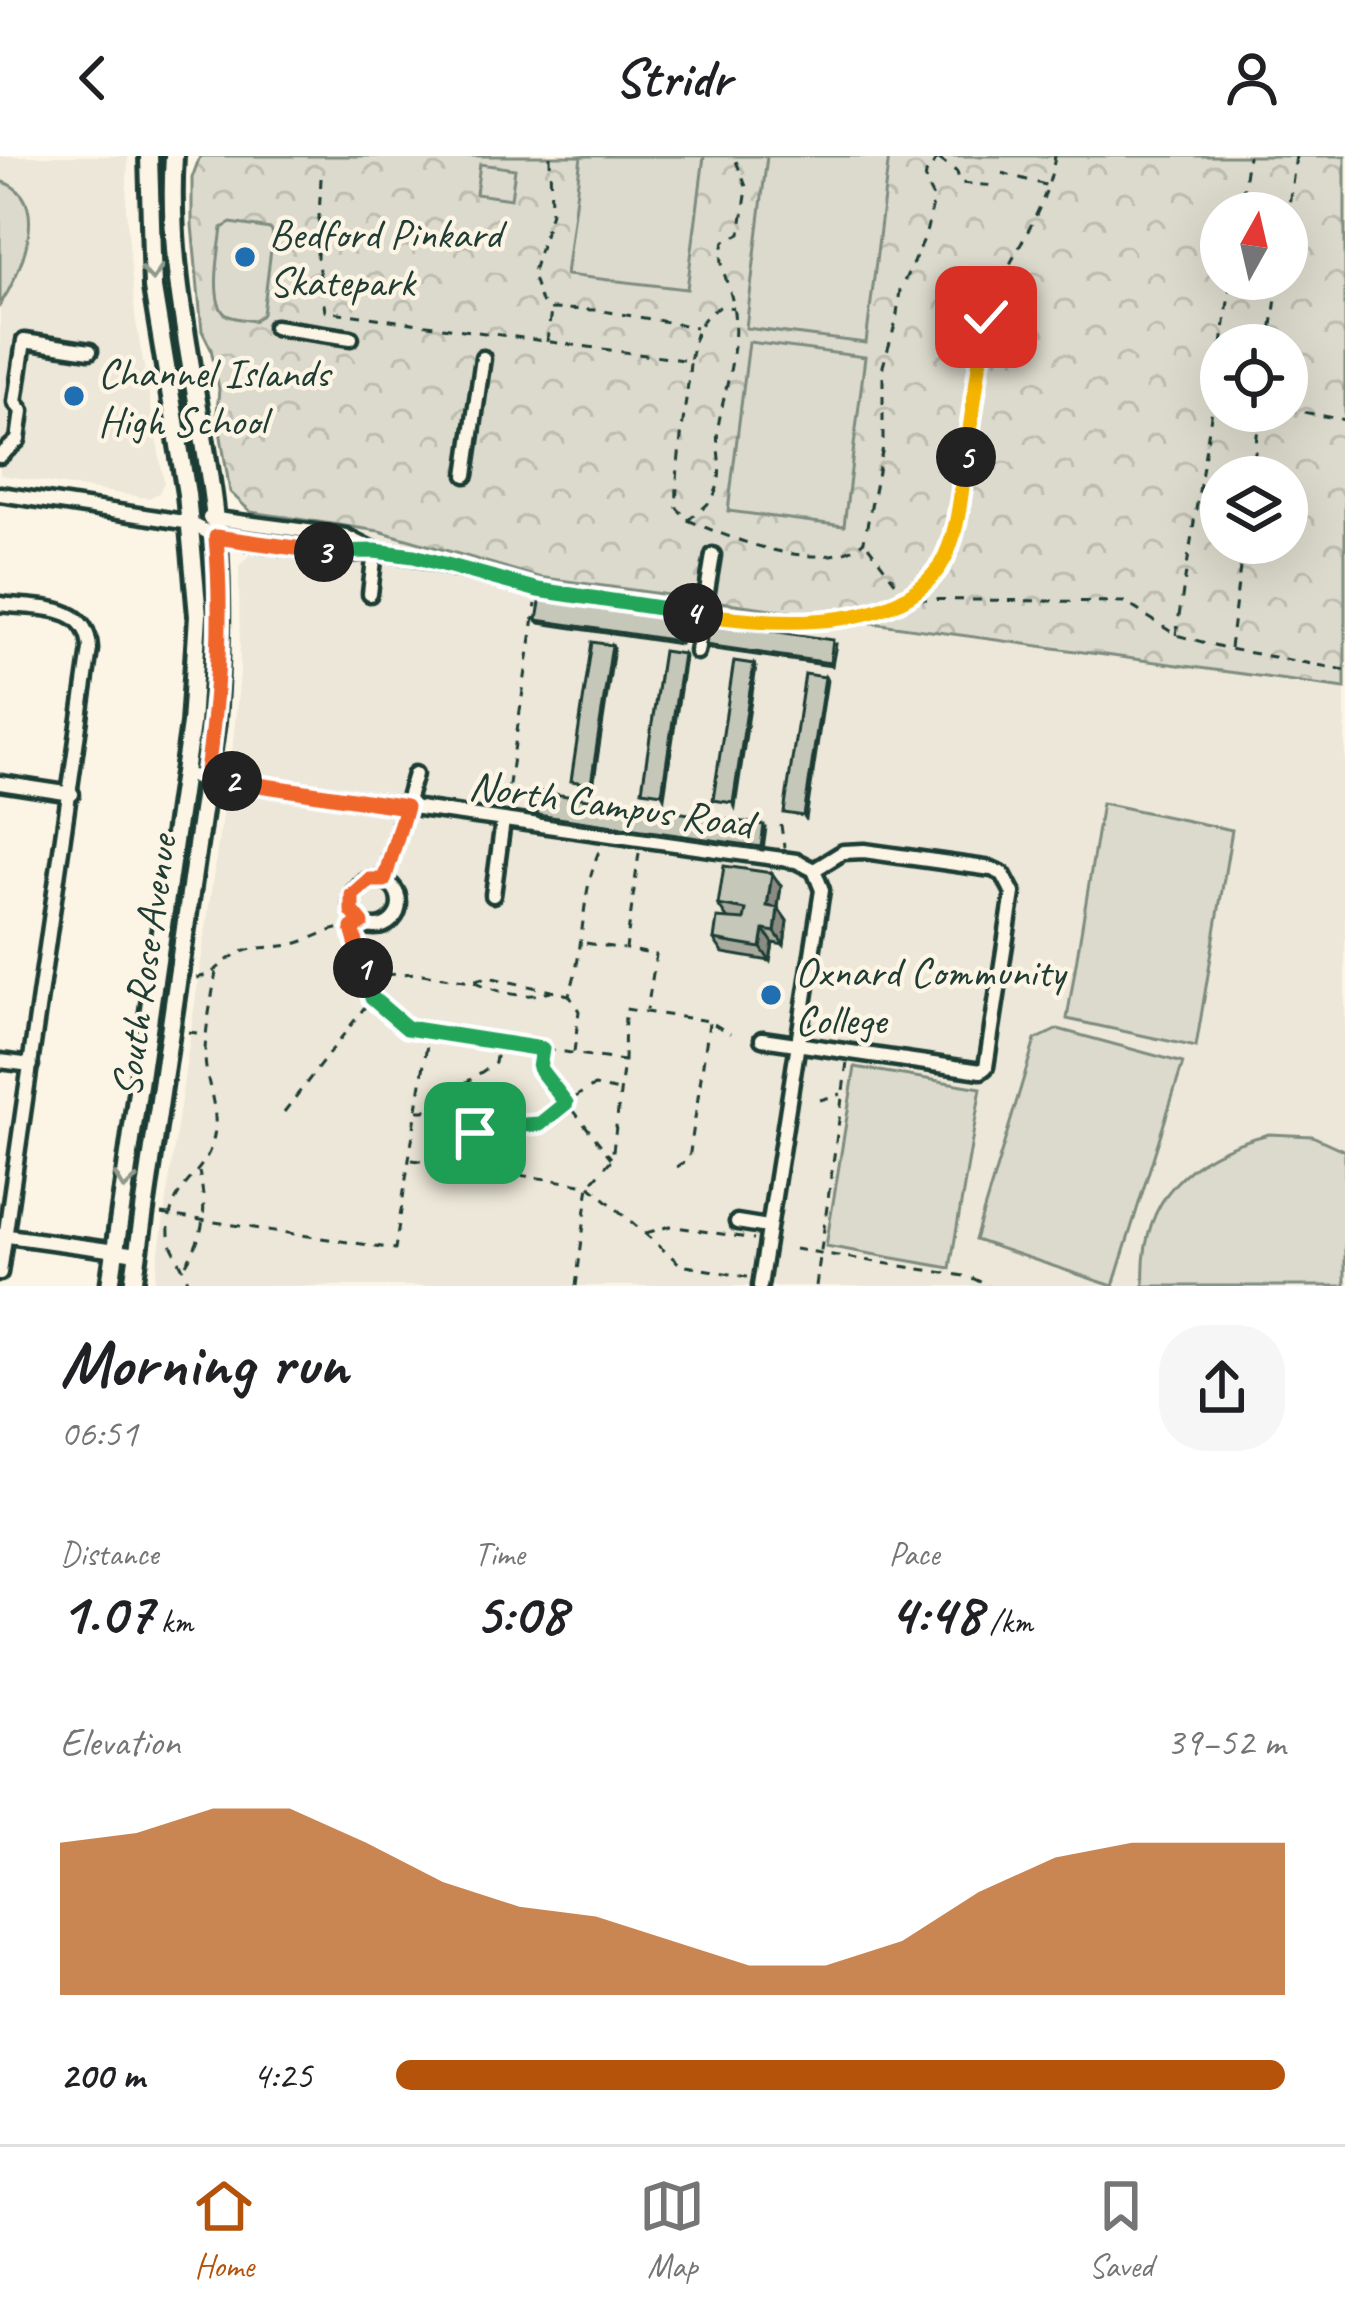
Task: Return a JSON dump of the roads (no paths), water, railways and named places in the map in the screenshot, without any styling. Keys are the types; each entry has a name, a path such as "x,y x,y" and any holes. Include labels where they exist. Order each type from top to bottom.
{"main road":[{"name":"South Rose Avenue","path":"110,1286 184,775 198,616 190,523 155,307 149,156"},
{"name":"South Rose Avenue","path":"133,1286 220,649 214,516 176,295 174,156"}],"street":[{"path":"275,327 351,338"},
{"path":"0,456 17,440 22,411 15,402 23,341 90,351"},
{"path":"466,475 483,358"},
{"path":"0,494 190,523 216,537 342,555 375,551 414,556 538,590 702,615"},
{"path":"190,523 214,516 345,536 375,551"},
{"path":"370,594 375,551"},
{"path":"697,652 713,555"},
{"path":"0,604 73,614 86,626 90,649 0,1273"},
{"path":"384,880 415,773"},
{"name":"North Campus Road","path":"184,775 796,862 814,870"},
{"path":"0,783 72,794"},
{"path":"493,895 503,821"},
{"path":"760,1283 795,1046 822,890 814,870 843,853 863,851 1003,874 1012,892 982,1071 795,1046 762,1039"},
{"path":"369,880 384,880 399,898 397,914 386,925 357,926 352,895 369,880"},
{"path":"0,1061 32,1065"},
{"path":"737,1222 768,1227"},
{"path":"3,1236 137,1254"}],"place":[{"name":"Bedford Pinkard Skatepark","path":"245,257"},
{"name":"Channel Islands High School","path":"74,396"},
{"name":"Oxnard Community College","path":"771,995"}]}
